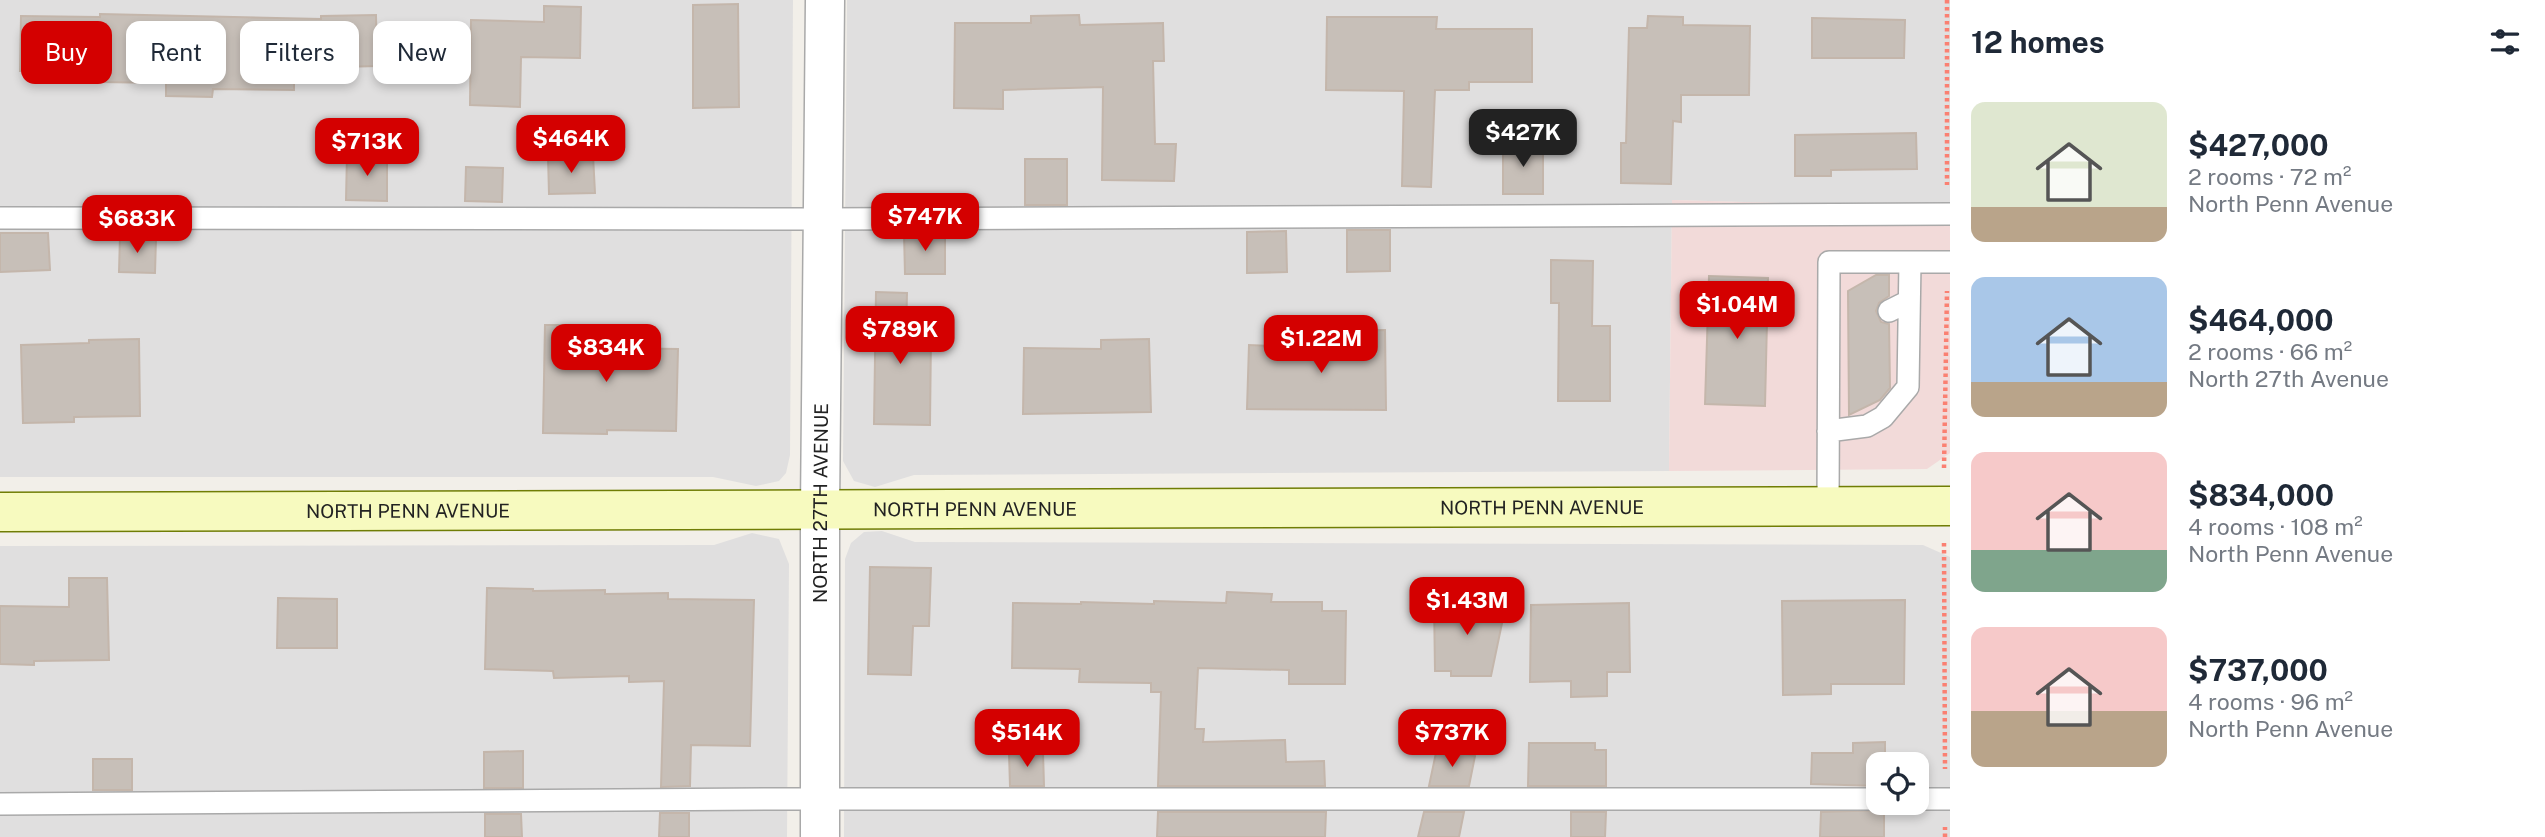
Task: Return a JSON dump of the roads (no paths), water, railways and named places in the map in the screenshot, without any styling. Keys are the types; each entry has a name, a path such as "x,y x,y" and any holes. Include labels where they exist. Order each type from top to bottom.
{"main road":[{"name":"NORTH PENN AVENUE","path":"0,512 1950,506"}],"street":[{"name":"NORTH 27TH AVENUE","path":"820,837 825,0"}],"lane":[{"path":"0,218 824,219 1950,214"},
{"path":"1828,506 1829,262 1950,262"},
{"path":"1828,431 1867,426 1883,417 1908,387 1899,357 1909,301 1910,262"},
{"path":"1889,311 1909,301"},
{"path":"1828,335 1848,326"},
{"path":"1828,384 1848,376"},
{"path":"0,804 820,799 1866,799"},
{"path":"1929,799 1947,799"}]}
